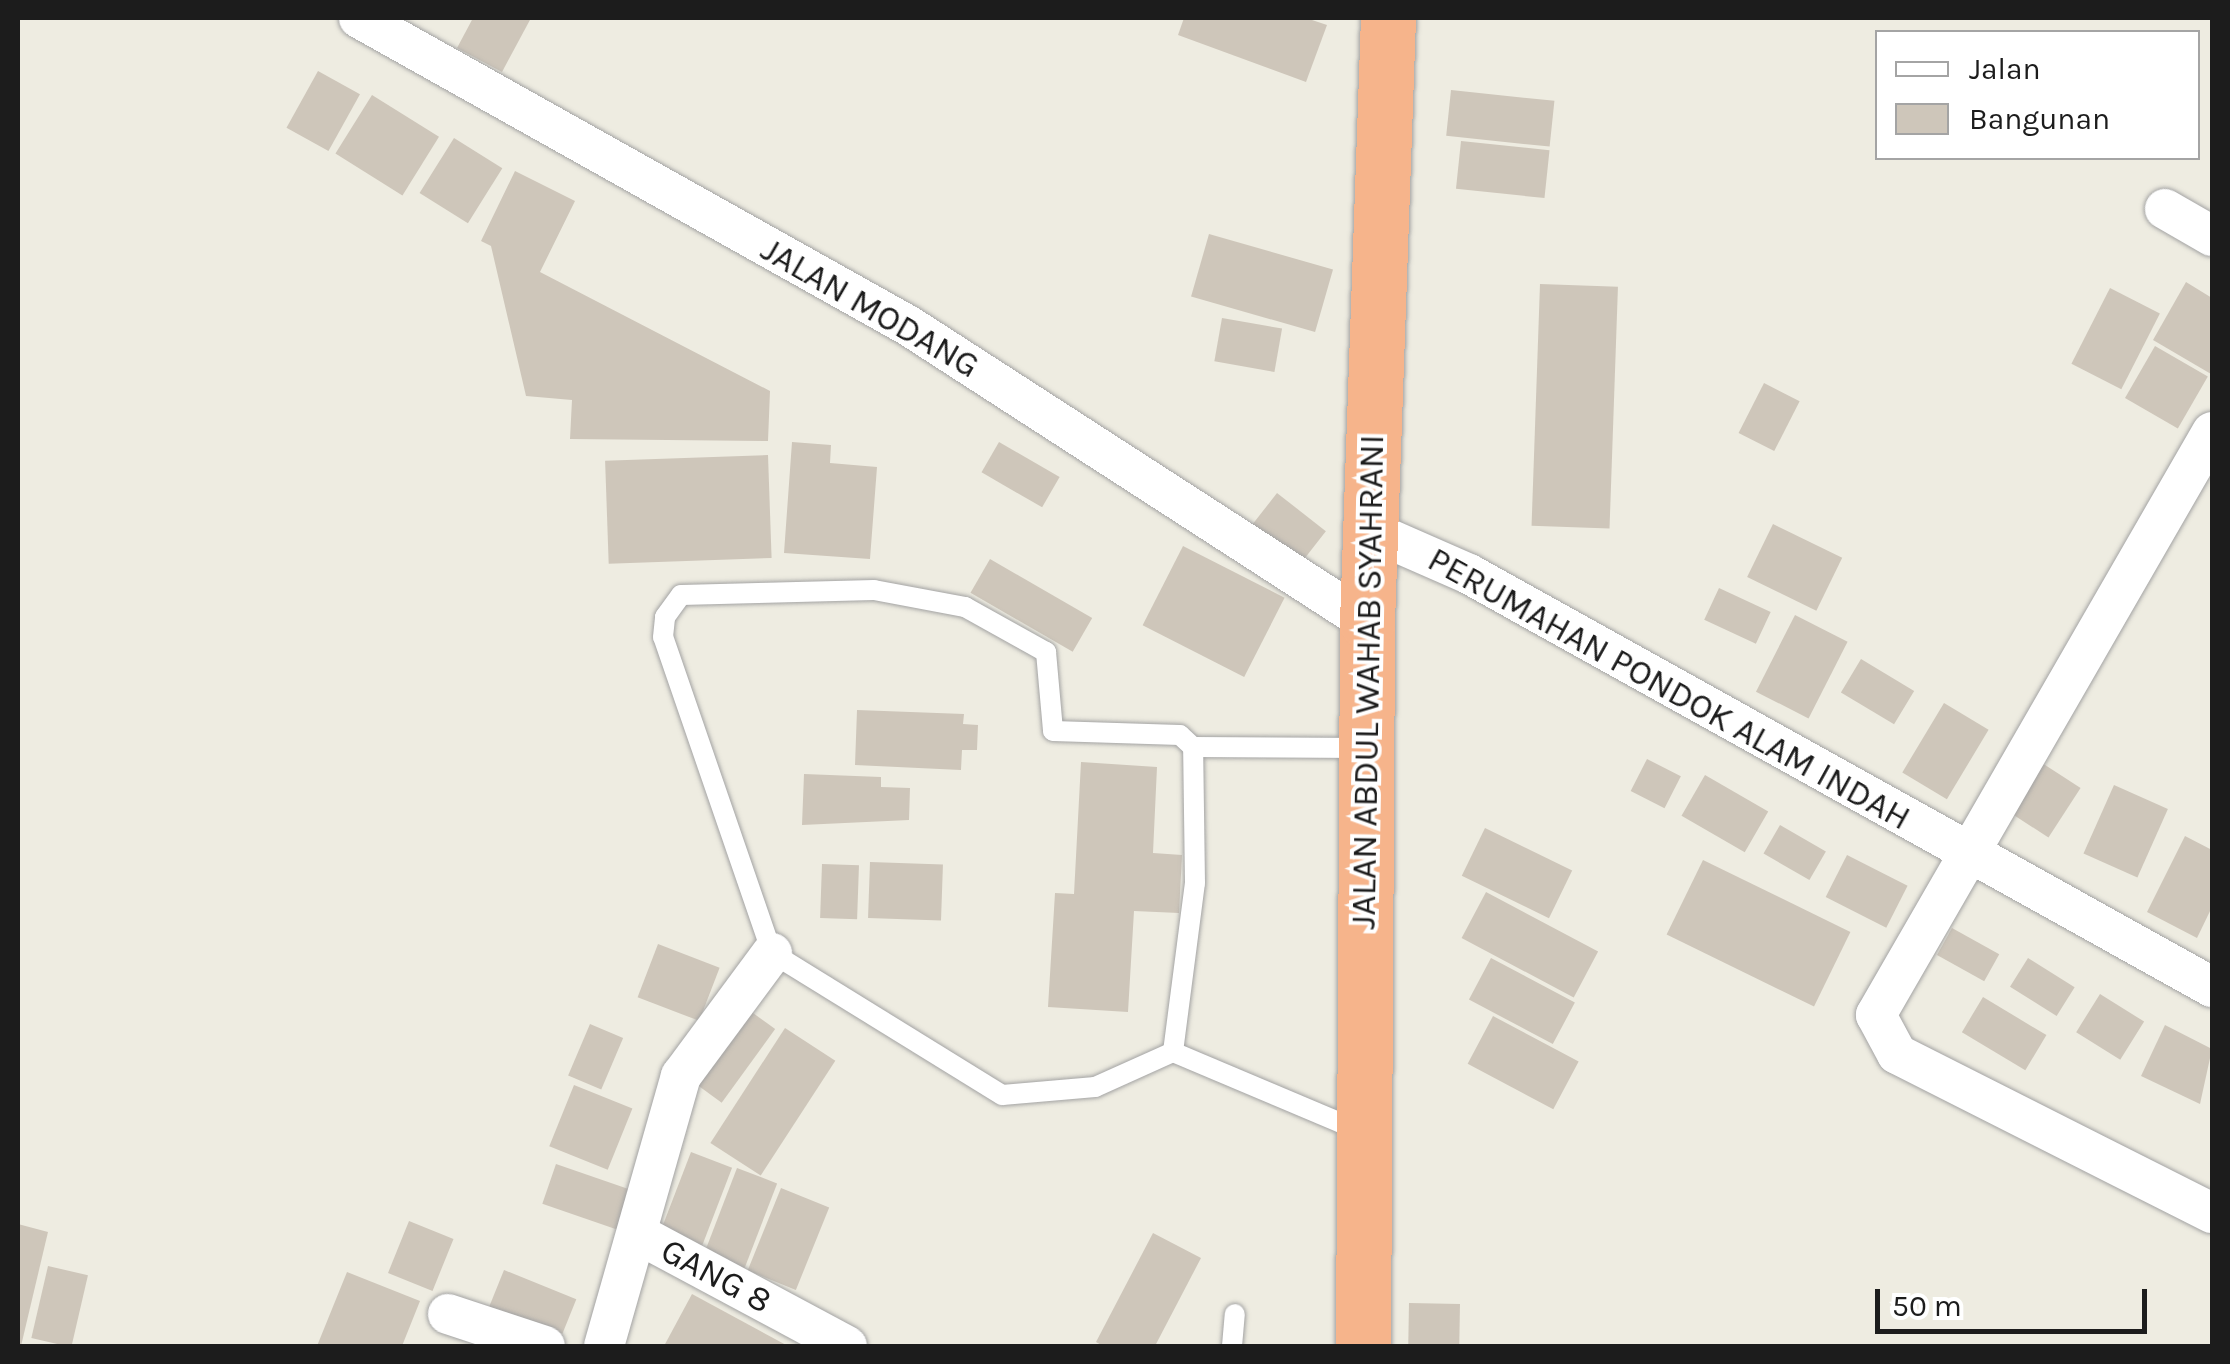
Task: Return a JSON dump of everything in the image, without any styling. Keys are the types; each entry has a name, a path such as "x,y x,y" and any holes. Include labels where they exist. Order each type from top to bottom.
{"highway":[{"name":"JALAN ABDUL WAHAB SYAHRANI","path":"1363,1346 1360,1132 1364,748 1388,18"}],"street":[{"name":"JALAN MODANG","path":"359,18 909,326 1367,622"},
{"path":"2165,209 2212,236"},
{"path":"2212,432 2200,484 1966,850 1880,996 1882,1036 1898,1054 2212,1213"},
{"name":"PERUMAHAN PONDOK ALAM INDAH","path":"1371,531 1469,574 2212,988"},
{"path":"604,1346 681,1076 772,953"},
{"name":"GANG 8","path":"638,1234 847,1346"},
{"path":"448,1314 545,1346"}],"lane":[{"path":"1360,1132 1173,1052 1095,1087 1002,1095 772,953 662,637 680,595 874,590 965,607 1046,652 1053,731 1180,735 1193,747 1364,748"},
{"path":"1173,1052 1194,883 1193,747"},
{"path":"1232,1346 1235,1314"}],"building":[{"path":"473,18 531,18 502,72 457,48"},
{"path":"1184,18 1306,18 1327,25 1306,82 1178,35"},
{"path":"318,71 360,94 328,151 286,128"},
{"path":"1451,90 1554,101 1550,147 1446,136"},
{"path":"372,95 439,137 402,195 335,154"},
{"path":"454,138 502,168 468,223 420,193"},
{"path":"1461,141 1550,150 1544,198 1456,189"},
{"path":"515,171 575,201 540,272 770,391 768,441 570,439 572,400 526,396 491,246 481,241"},
{"path":"1209,234 1333,270 1315,332 1191,296"},
{"path":"2186,282 2212,298 2211,374 2153,340"},
{"path":"1540,284 1618,287 1610,529 1532,526"},
{"path":"2110,288 2160,313 2121,389 2071,364"},
{"path":"1222,318 1282,329 1274,372 1214,361"},
{"path":"2155,346 2208,376 2178,428 2125,398"},
{"path":"1764,383 1800,401 1774,451 1739,433"},
{"path":"792,442 831,445 830,463 877,467 870,559 784,553"},
{"path":"999,442 1060,477 1042,507 982,472"},
{"path":"768,455 772,558 609,564 605,461"},
{"path":"1277,493 1326,531 1298,567 1249,529"},
{"path":"1773,524 1842,558 1816,611 1747,577"},
{"path":"1183,546 1285,598 1244,677 1143,625"},
{"path":"990,559 1092,618 1073,652 970,593"},
{"path":"1719,588 1771,612 1756,644 1704,620"},
{"path":"1795,615 1848,642 1809,718 1756,692"},
{"path":"1861,659 1914,691 1894,724 1841,692"},
{"path":"1944,703 1989,730 1947,799 1902,772"},
{"path":"857,710 964,714 963,724 978,725 977,750 962,750 961,770 855,765"},
{"path":"1647,759 1681,776 1665,808 1631,791"},
{"path":"1081,762 1157,767 1153,853 1182,855 1179,913 1134,911 1128,1012 1048,1007 1055,893 1074,894"},
{"path":"2042,763 2081,788 2048,838 2010,812"},
{"path":"804,774 881,777 881,787 910,788 909,820 802,825"},
{"path":"1705,775 1768,811 1745,852 1682,816"},
{"path":"2114,785 2168,809 2137,878 2083,854"},
{"path":"1780,825 1826,852 1809,880 1764,854"},
{"path":"1485,828 1572,871 1549,918 1462,876"},
{"path":"2185,836 2212,850 2212,907 2197,938 2147,912"},
{"path":"1847,855 1908,886 1886,928 1826,897"},
{"path":"1703,860 1850,932 1814,1006 1667,935"},
{"path":"870,862 943,865 941,921 868,918"},
{"path":"822,864 859,865 857,919 820,918"},
{"path":"1486,892 1598,952 1574,998 1462,938"},
{"path":"1952,928 1999,954 1984,981 1937,955"},
{"path":"658,944 720,968 699,1021 638,997"},
{"path":"1491,958 1575,1003 1553,1044 1469,999"},
{"path":"2028,958 2075,987 2057,1016 2010,987"},
{"path":"2100,994 2144,1022 2120,1060 2076,1032"},
{"path":"1983,997 2046,1035 2025,1070 1962,1032"},
{"path":"742,1005 775,1029 722,1103 689,1079"},
{"path":"1493,1016 1579,1062 1553,1109 1468,1064"},
{"path":"590,1024 623,1038 601,1090 568,1076"},
{"path":"2165,1025 2212,1049 2200,1104 2141,1076"},
{"path":"785,1028 835,1061 761,1176 710,1143"},
{"path":"574,1085 632,1109 608,1170 549,1146"},
{"path":"691,1152 732,1168 699,1255 658,1239"},
{"path":"556,1164 636,1192 623,1231 542,1204"},
{"path":"737,1168 777,1183 745,1268 704,1253"},
{"path":"781,1188 829,1207 796,1290 748,1271"},
{"path":"409,1221 454,1239 433,1291 388,1273"},
{"path":"18,1224 48,1232 21,1346 18,1346"},
{"path":"1153,1233 1201,1258 1155,1346 1103,1346 1096,1342"},
{"path":"48,1266 88,1275 72,1346 31,1338"},
{"path":"504,1270 576,1299 559,1341 487,1312"},
{"path":"347,1272 420,1301 402,1346 317,1346"},
{"path":"692,1294 788,1346 664,1346"},
{"path":"1409,1303 1460,1304 1459,1346 1408,1346"}]}
